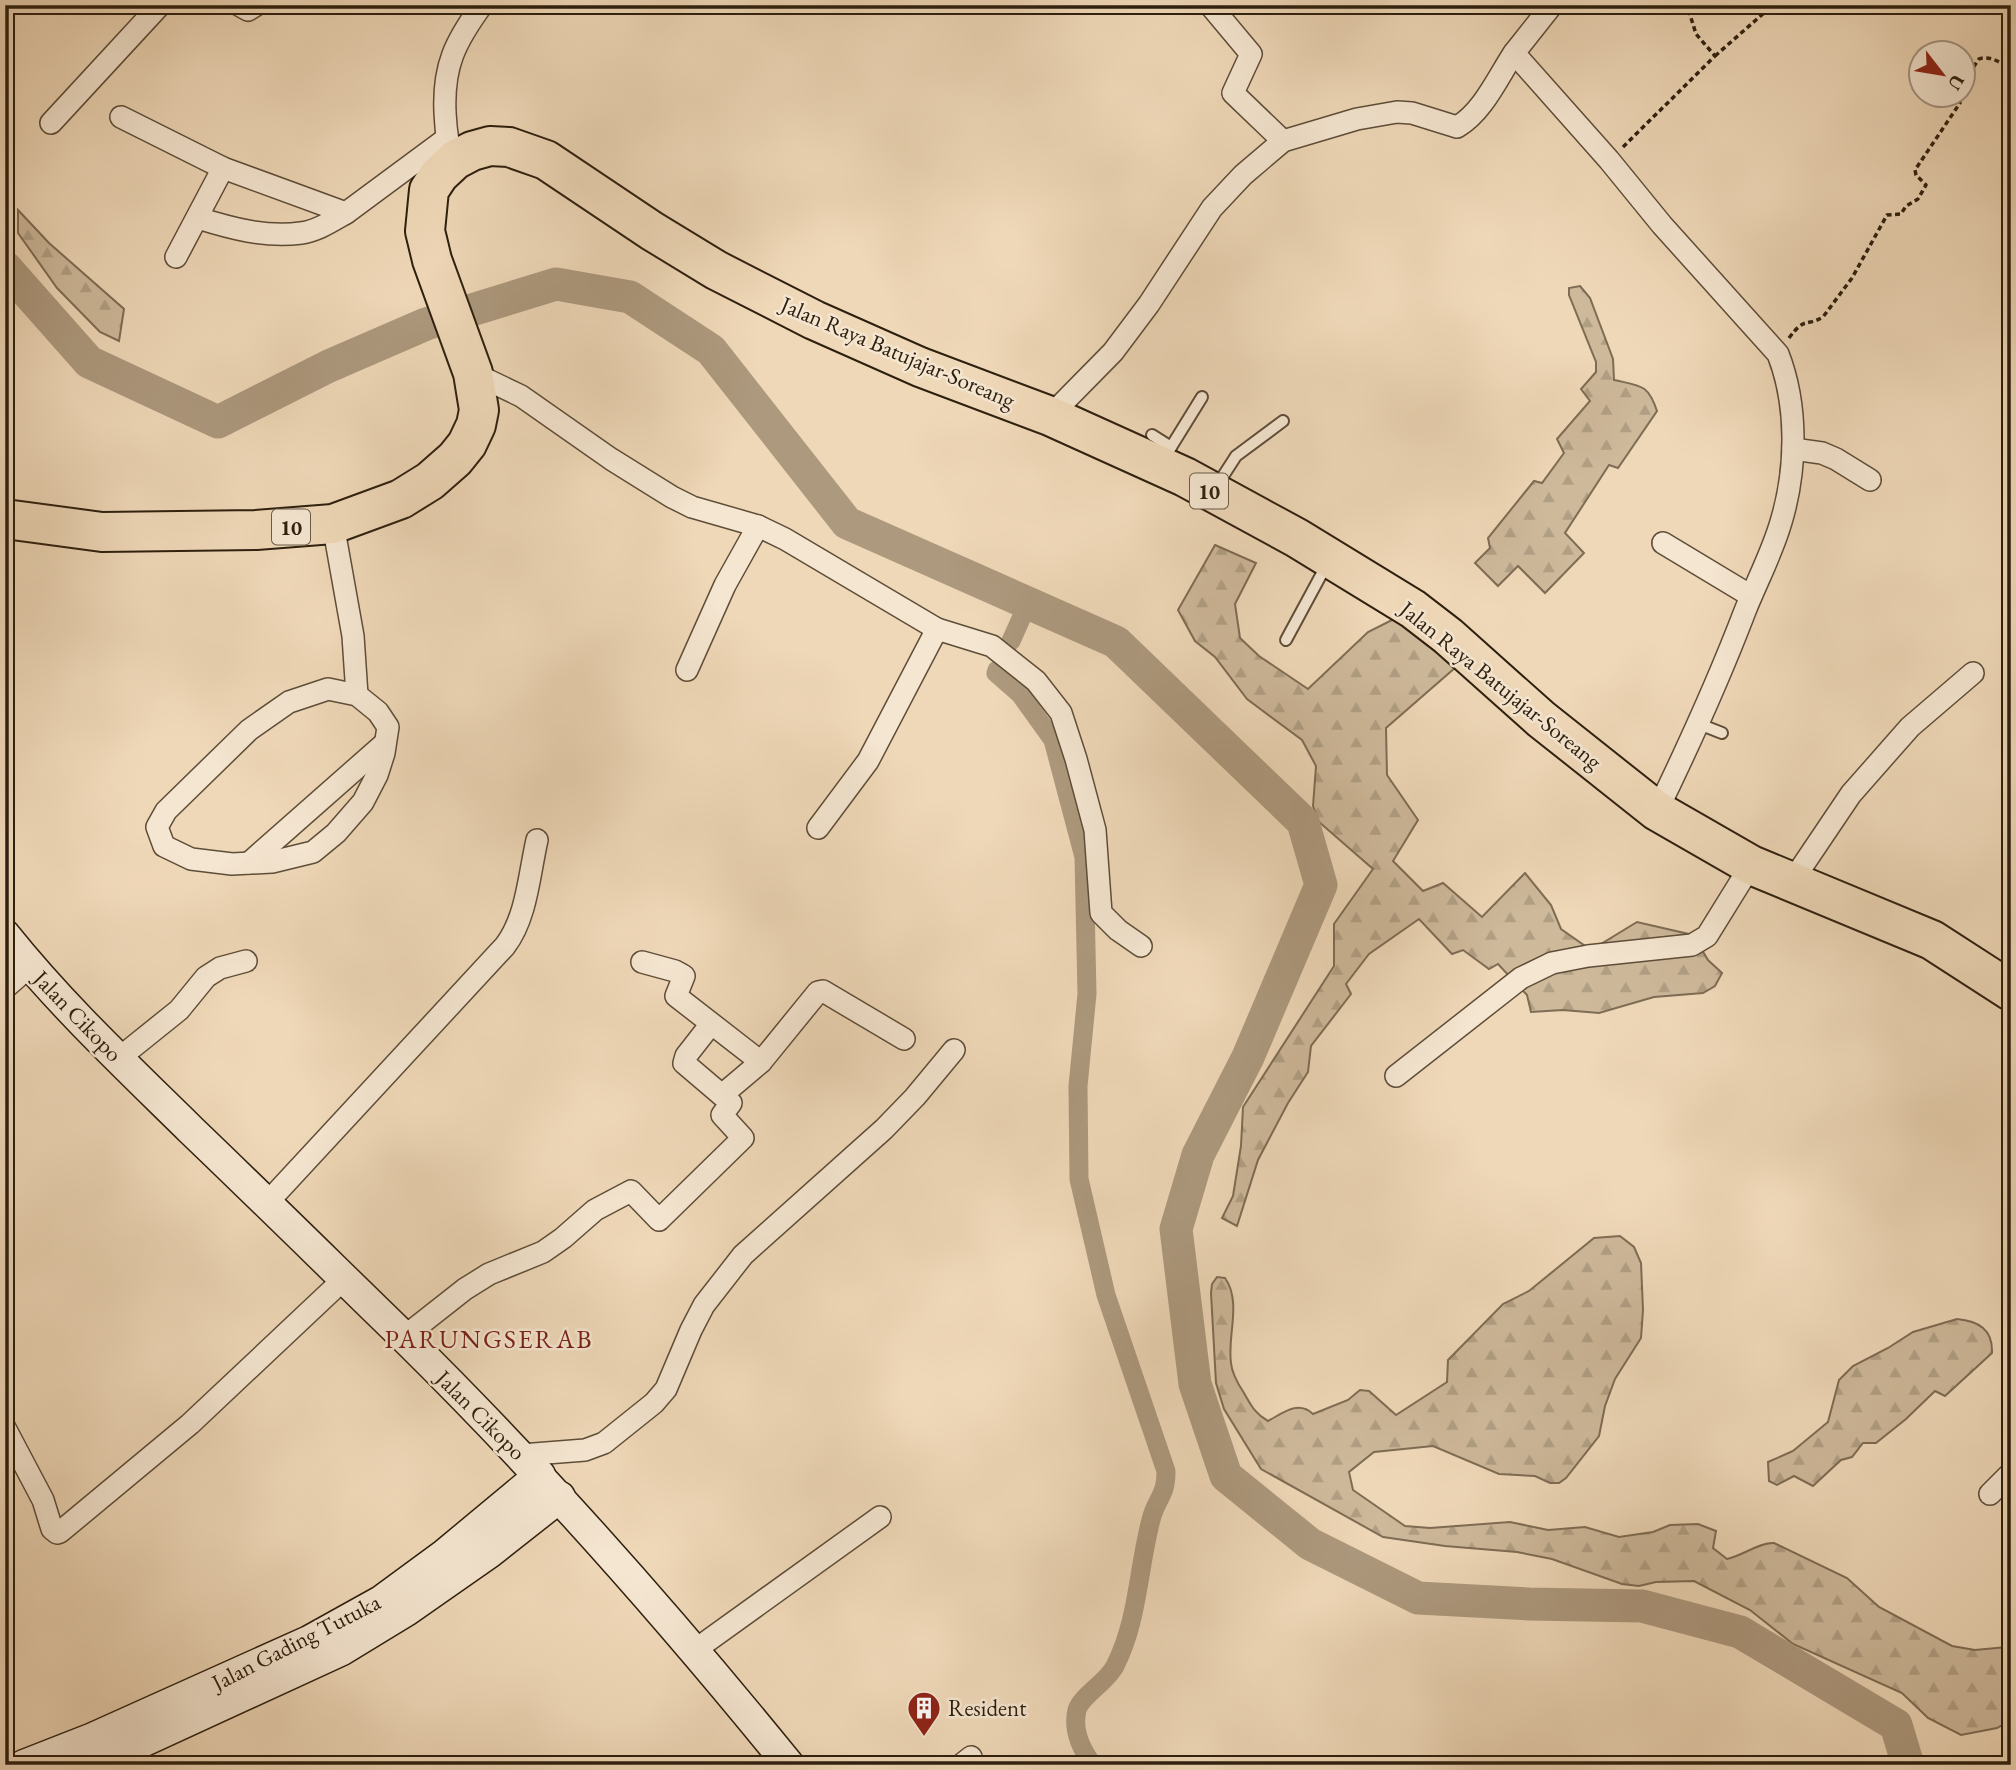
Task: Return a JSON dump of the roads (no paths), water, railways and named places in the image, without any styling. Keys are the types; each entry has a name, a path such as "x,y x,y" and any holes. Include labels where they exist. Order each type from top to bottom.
{"highway":[{"name":"Jalan Raya Batujajar-Soreang","path":"5,519 102,532 256,530 333,524 401,499 430,481 455,459 467,444 476,425 479,410 471,368 432,260 425,231 429,190 450,150 509,147 546,160 652,232 716,270 814,320 920,367 1050,416 1161,449 1213,492 1413,609 1448,636 1541,719 1657,811 1751,865 1932,940 2011,990"}],"street":[{"path":"51,123 160,5"},
{"path":"239,5 248,10 256,5"},
{"path":"198,218 234,229 280,234 303,233 346,213 450,150 444,82 466,27 482,5"},
{"path":"1210,5 1249,48 1251,54 1233,93 1283,141"},
{"path":"1050,416 1113,352 1149,304 1212,208 1243,175 1283,141 1357,118 1397,112 1412,113 1457,127 1478,107 1514,53 1552,5"},
{"path":"1514,53 1609,160 1662,225 1778,354 1784,370 1793,449 1789,488 1781,523 1699,724 1657,811"},
{"path":"121,117 223,168 346,213"},
{"path":"176,257 223,168"},
{"path":"471,368 521,396 611,459 672,497 692,506 758,526 797,546 937,629 992,646 1036,681 1061,713 1076,759 1095,830 1101,913 1118,930 1141,946"},
{"path":"1793,449 1822,453 1870,480"},
{"path":"333,524 353,636 357,695"},
{"path":"687,670 725,585 758,526"},
{"path":"1663,543 1751,596"},
{"path":"818,828 868,761 937,629"},
{"path":"1791,883 1851,794 1910,727 1973,673"},
{"path":"328,689 357,695 378,712 388,727 377,775 363,802 336,833 313,852 272,862 232,864 191,859 164,846 157,827 166,811 248,730 289,702 328,689"},
{"path":"249,863 385,743"},
{"path":"267,1203 510,939 520,919 537,840"},
{"path":"1396,1076 1521,978 1552,963 1588,956 1692,945 1707,936 1751,865"},
{"name":"Jalan Cikopo","path":"5,935 118,1059 404,1337 531,1465 695,1650 787,1764"},
{"path":"118,1059 179,1010 206,977 220,968 246,961"},
{"path":"642,962 684,976 676,996 761,1062"},
{"path":"5,988 30,965"},
{"path":"722,1095 761,1062 818,992 823,991 904,1039"},
{"path":"404,1337 465,1289 489,1274 543,1252 595,1210 631,1191 659,1220 744,1138 722,1115 731,1103 684,1063 685,1056 711,1024"},
{"path":"531,1465 604,1443 654,1402 670,1381 704,1305 743,1255 884,1129 954,1050"},
{"path":"5,1428 43,1500 52,1529 60,1532 190,1424 344,1279"},
{"name":"Jalan Gading Tutuka","path":"24,1765 93,1738 309,1641 382,1601 445,1554 531,1465"},
{"path":"1990,1494 2011,1473"},
{"name":"Jalan Gading Tutuka","path":"92,1765 342,1650 406,1611 489,1553 560,1497"},
{"path":"695,1650 880,1517"}],"lane":[{"path":"1161,449 1202,397"},
{"path":"1213,492 1236,456 1283,421"},
{"path":"1286,640 1331,559"},
{"path":"1699,724 1722,733"}],"waterway":[{"path":"5,267 89,362 218,422 329,366 426,324 556,284 630,297 711,350 847,523 1116,642 1303,822 1321,885 1248,1057 1198,1155 1176,1229 1195,1384 1226,1476 1310,1544 1418,1598 1642,1606 1740,1632 1896,1725 1908,1765"},
{"path":"1011,641 1028,603"},
{"path":"997,670 996,673 1020,694 1053,740 1084,857 1087,994 1078,1086 1079,1179 1106,1295 1166,1471 1163,1491 1154,1509 1147,1535 1134,1611 1123,1648 1111,1672 1084,1699 1077,1710 1079,1739 1093,1765"}],"place":[{"name":"Resident","path":"924,1738"}],"district":[{"name":"PARUNGSERAB","path":"489,1339"}]}
